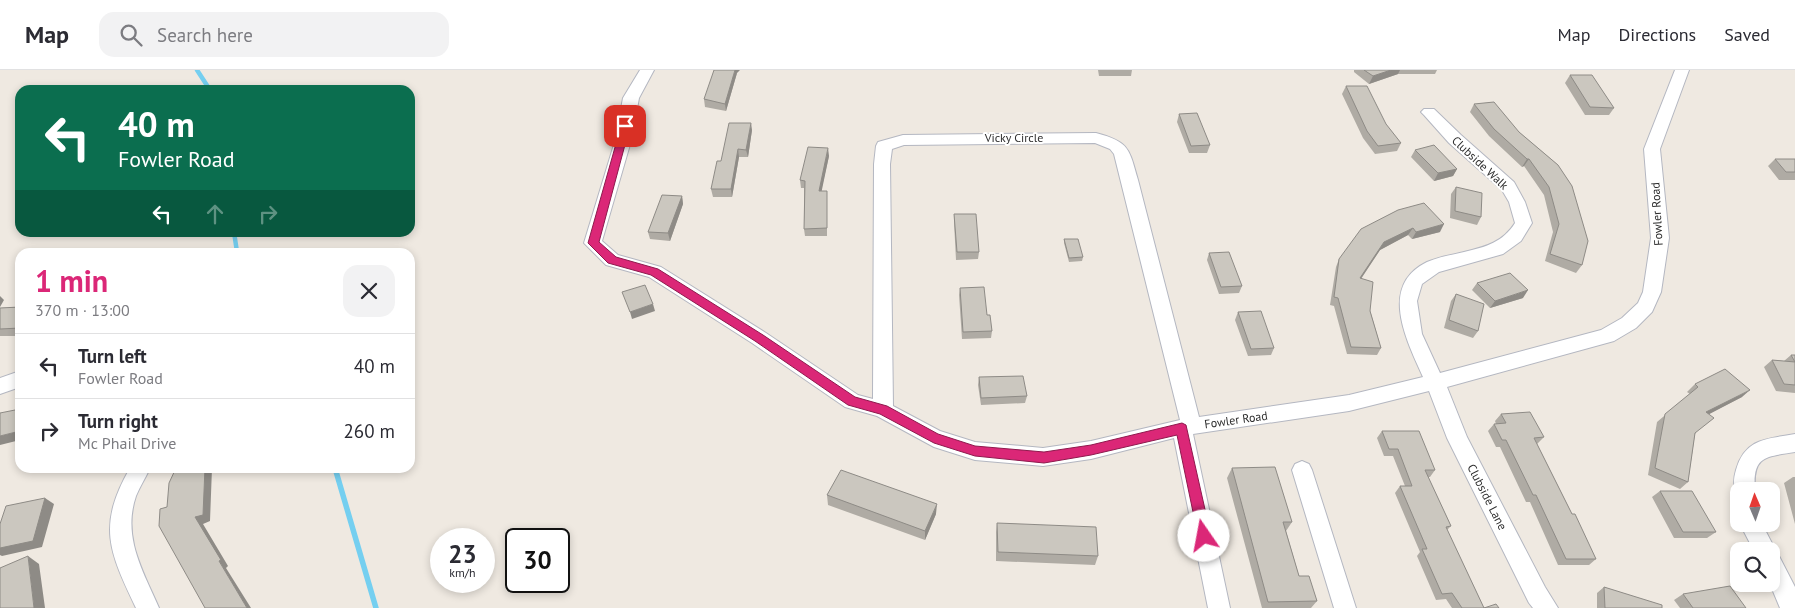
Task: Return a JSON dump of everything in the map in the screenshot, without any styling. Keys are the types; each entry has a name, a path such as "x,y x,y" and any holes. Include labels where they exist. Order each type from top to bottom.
{"street":[{"name":"Fowler Road","path":"646,70 631,98 623,141 593,243 612,260 654,272 759,338 852,401 883,410 934,438 975,451 1044,457 1091,450 1186,427 1349,403 1607,336 1630,323 1646,308 1656,273 1660,238 1652,149 1682,70"},
{"name":"Clubside Walk","path":"1430,112 1455,139 1508,186 1517,202 1524,223 1515,237 1497,250 1433,267 1414,281 1408,301 1413,334 1435,382"},
{"name":"Vicky Circle","path":"883,410 882,164 884,146 903,140 1096,138 1116,145 1122,153 1130,180 1186,427"},
{"path":"0,386 15,381"},
{"name":"Clubside Lane","path":"1435,382 1458,438 1537,595 1547,608"},
{"path":"1186,427 1220,608"},
{"path":"1743,482 1746,464 1762,448 1795,443"},
{"path":"1302,470 1345,608"},
{"path":"137,473 126,495 120,527 121,545 130,571 148,608"},
{"path":"1780,580 1791,608"}],"building":[{"path":"714,70 735,70 725,104 704,99"},
{"path":"1364,70 1391,70 1373,76"},
{"path":"1570,75 1592,75 1614,108 1590,107"},
{"path":"1346,86 1367,86 1386,124 1401,143 1378,146 1367,131"},
{"path":"1494,102 1519,132 1558,165 1572,186 1588,241 1582,265 1550,254 1559,224 1549,187 1529,159 1494,129 1474,104"},
{"path":"1197,113 1210,145 1191,146 1179,114"},
{"path":"729,123 751,123 746,150 738,149 731,189 711,189 717,161 721,161"},
{"path":"1434,145 1457,169 1438,173 1415,150"},
{"path":"808,147 828,148 819,191 827,191 827,228 804,229 805,181 800,180"},
{"path":"1775,159 1795,159 1795,172 1786,172"},
{"path":"1456,187 1482,193 1481,217 1455,211"},
{"path":"662,195 682,196 668,233 648,232"},
{"path":"1424,203 1444,224 1416,232 1413,228 1384,242 1360,278 1373,282 1370,311 1381,348 1351,347 1338,298 1334,297 1339,259 1361,229 1398,210"},
{"path":"954,214 976,214 979,252 957,252"},
{"path":"1064,239 1078,239 1083,257 1069,258"},
{"path":"1229,252 1242,286 1221,287 1209,253"},
{"path":"1510,273 1528,290 1495,301 1477,283"},
{"path":"645,285 653,304 630,312 622,292"},
{"path":"984,287 987,315 990,315 992,331 963,332 960,288"},
{"path":"1456,294 1484,304 1478,331 1449,320"},
{"path":"15,307 15,328 0,329 0,308"},
{"path":"1261,311 1274,348 1251,349 1238,312"},
{"path":"1772,360 1795,362 1795,385 1784,384"},
{"path":"1725,369 1750,390 1706,412 1714,418 1695,433 1688,482 1655,468 1665,414 1698,387 1695,384"},
{"path":"1023,376 1027,396 981,398 979,377"},
{"path":"15,410 15,432 0,436 0,413"},
{"path":"1530,412 1544,437 1534,438 1572,514 1575,514 1596,559 1566,559 1536,495 1533,495 1506,440 1502,440 1494,424 1506,423 1501,414"},
{"path":"1382,431 1419,431 1435,470 1425,470 1451,526 1446,527 1484,608 1462,608 1452,593 1442,594 1422,549 1427,549 1400,486 1412,486 1398,449 1389,449"},
{"path":"1275,467 1292,522 1283,522 1299,576 1309,576 1317,601 1268,602 1232,468"},
{"path":"841,470 937,504 925,531 827,495"},
{"path":"174,473 205,473 203,515 195,517 247,608 205,608 159,526 160,509 167,507 169,483"},
{"path":"1660,491 1692,491 1716,532 1683,532"},
{"path":"45,498 33,541 0,548 0,524 6,506"},
{"path":"997,523 1096,527 1098,556 998,552"},
{"path":"28,556 34,608 0,608 0,568"},
{"path":"1730,586 1730,592 1734,592 1746,608 1693,608 1683,594"},
{"path":"1604,587 1662,605 1662,608 1605,608"},
{"path":"1496,604 1499,608 1484,608"}],"waterway":[{"path":"197,70 207,85"},
{"path":"235,237 236,248"},
{"path":"336,473 376,608"}],"route":[{"path":"625,126 623,141 593,243 612,260 654,272 759,338 852,401 883,410 934,438 975,451 1044,457 1091,450 1182,428 1204,536"}]}
